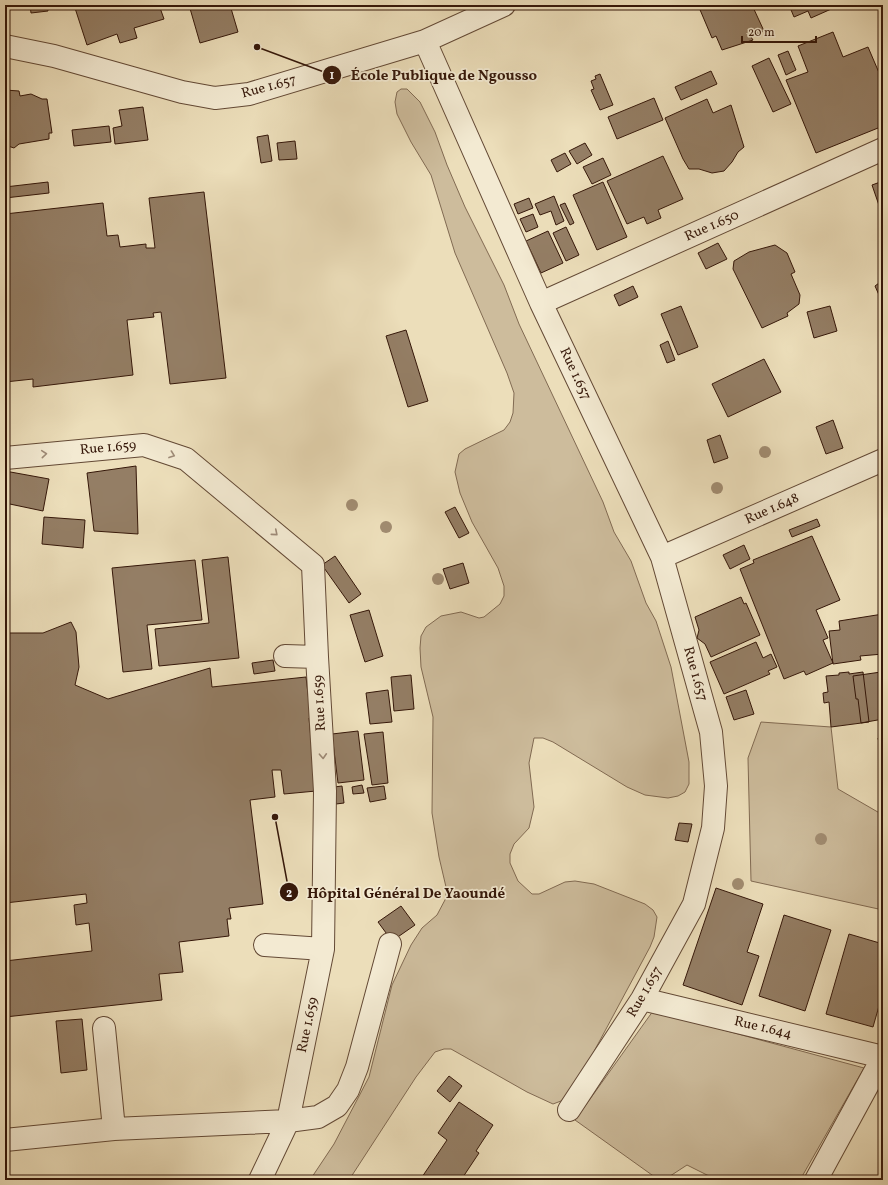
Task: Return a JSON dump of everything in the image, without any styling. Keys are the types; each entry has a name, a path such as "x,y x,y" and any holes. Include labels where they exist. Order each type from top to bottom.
{"street":[{"path":"425,41 504,5"},
{"name":"Rue 1.657","path":"5,46 54,56 182,92 215,98 249,94 425,41 541,303 662,557 712,732 716,786 713,828 694,904 642,999 569,1110"},
{"name":"Rue 1.650","path":"541,303 883,149"},
{"name":"Rue 1.659","path":"5,458 144,445 186,460 313,565 325,791 324,950 288,1121 260,1180"},
{"name":"Rue 1.648","path":"662,557 883,460"},
{"path":"285,656 317,657"},
{"path":"5,1140 114,1129 288,1121 318,1117 336,1106 348,1090 357,1067 390,944"},
{"path":"265,945 324,950"},
{"name":"Rue 1.644","path":"642,999 883,1057"},
{"path":"104,1028 114,1129"},
{"path":"816,1180 883,1057"}],"shaded area":[{"path":"401,89 407,89 420,102 435,132 465,207 504,285 519,324 603,502 614,532 631,561 646,603 656,621 671,667 689,762 689,784 685,792 678,796 668,798 645,795 627,787 553,742 543,738 534,738 529,763 534,807 529,828 514,844 510,854 510,863 518,881 532,894 539,894 565,882 575,881 594,884 645,904 653,910 657,917 654,937 650,947 576,1085 561,1101 553,1104 527,1092 451,1049 444,1049 435,1052 416,1077 349,1180 310,1180 334,1144 369,1077 392,985 411,945 422,928 437,915 446,898 446,887 439,857 432,813 433,717 421,667 421,636 426,627 441,616 461,612 479,618 484,617 500,604 504,596 504,586 498,568 472,522 460,493 455,472 459,454 465,449 504,430 510,422 513,413 514,393 507,373 455,253 431,175 411,142 397,114 395,102 397,92"},
{"path":"761,722 831,727 838,789 883,815 883,910 751,881 748,758"},
{"path":"653,1011 864,1068 800,1180 717,1180 687,1165 664,1180 659,1180 575,1120"}],"building":[{"path":"30,5 47,5 48,11 31,13"},
{"path":"74,5 159,5 164,19 134,28 137,38 120,43 117,34 87,45"},
{"path":"189,5 230,5 238,32 200,43"},
{"path":"698,5 752,5 764,31 751,37 753,40 722,50 716,36 712,38"},
{"path":"789,5 838,6 811,18 808,11 794,17"},
{"path":"833,32 843,57 868,47 883,82 883,126 816,153 786,80 808,72 798,46"},
{"path":"788,51 796,70 786,75 778,55"},
{"path":"769,58 791,104 773,112 752,66"},
{"path":"711,71 717,84 681,100 675,87"},
{"path":"600,74 613,105 600,110 591,90 594,89 591,81 596,79 595,76"},
{"path":"5,90 19,91 20,96 31,94 42,99 47,99 52,133 49,133 49,139 19,144 14,148 5,145"},
{"path":"654,98 663,120 617,139 608,117"},
{"path":"707,99 713,113 731,105 744,147 738,152 724,171 712,173 699,169 689,169 665,118"},
{"path":"143,107 148,140 115,144 113,128 122,126 119,110"},
{"path":"109,126 111,142 74,146 72,130"},
{"path":"268,135 272,161 261,163 257,137"},
{"path":"295,141 297,159 279,160 277,143"},
{"path":"585,143 592,155 577,164 569,151"},
{"path":"565,153 571,164 557,172 551,160"},
{"path":"663,156 683,199 658,210 661,218 647,224 644,217 627,224 607,181"},
{"path":"603,158 611,175 592,184 583,167"},
{"path":"883,181 883,217 872,185"},
{"path":"48,182 49,193 5,198 5,187"},
{"path":"603,182 627,237 597,250 573,195"},
{"path":"204,192 226,378 170,384 161,312 153,313 154,317 127,320 133,375 33,387 33,379 5,382 5,214 103,203 107,236 118,235 120,247 146,244 146,248 155,248 149,198"},
{"path":"554,196 564,221 556,225 551,211 540,215 535,204"},
{"path":"529,198 533,208 518,214 514,204"},
{"path":"565,203 574,223 570,225 560,205"},
{"path":"533,214 538,227 526,232 520,219"},
{"path":"566,227 579,255 566,261 553,233"},
{"path":"548,231 563,263 541,273 526,241"},
{"path":"718,243 727,259 706,269 698,253"},
{"path":"775,245 787,253 795,272 791,274 800,295 799,304 787,313 788,316 762,328 733,269 734,261 749,252"},
{"path":"883,280 883,304 875,286"},
{"path":"633,286 638,297 619,306 614,295"},
{"path":"681,306 698,347 678,355 661,314"},
{"path":"830,306 837,331 814,338 807,312"},
{"path":"406,330 428,401 408,407 386,336"},
{"path":"668,341 675,360 667,363 660,345"},
{"path":"764,359 781,392 728,417 712,384"},
{"path":"833,420 843,448 826,454 816,427"},
{"path":"720,435 728,458 714,463 707,440"},
{"path":"136,466 138,534 94,531 87,473"},
{"path":"5,471 49,479 43,511 5,503"},
{"path":"455,507 469,533 459,538 445,512"},
{"path":"44,517 85,520 83,548 42,544"},
{"path":"817,519 820,526 792,537 789,530"},
{"path":"812,536 840,600 816,610 828,638 823,640 833,663 806,675 804,671 784,679 740,569 754,563 753,560"},
{"path":"744,545 750,559 730,569 723,555"},
{"path":"335,556 361,594 349,603 322,565"},
{"path":"228,557 239,658 159,666 155,629 209,623 202,560"},
{"path":"195,560 202,620 147,625 152,669 123,672 112,568"},
{"path":"463,563 469,583 450,589 443,569"},
{"path":"741,597 744,604 746,603 760,635 711,657 705,644 697,638 699,630 695,617"},
{"path":"369,610 383,656 365,662 350,615"},
{"path":"883,614 883,654 860,656 861,660 833,664 829,631 840,630 839,621"},
{"path":"71,622 76,632 79,667 75,685 108,699 210,668 212,687 306,677 311,718 309,718 316,791 284,794 281,770 272,770 275,797 250,800 263,904 229,908 231,919 227,919 229,936 179,942 183,972 159,974 162,1000 5,1017 5,961 92,951 89,923 76,925 74,905 87,903 86,894 5,903 5,633 43,633"},
{"path":"756,642 763,658 771,654 777,667 768,671 770,674 724,694 710,662"},
{"path":"273,660 275,671 254,674 252,663"},
{"path":"880,670 883,670 883,719 861,723 853,676 881,672"},
{"path":"849,672 849,674 863,672 869,722 831,727 829,702 824,703 823,693 828,692 826,676 839,675 839,673"},
{"path":"411,675 414,709 394,711 391,677"},
{"path":"388,690 392,722 370,724 366,693"},
{"path":"746,690 754,714 734,720 726,697"},
{"path":"358,731 364,780 338,783 332,734"},
{"path":"383,732 388,783 372,785 364,734"},
{"path":"883,737 883,763 878,738"},
{"path":"362,785 364,793 353,794 352,787"},
{"path":"342,786 344,803 336,804 334,787"},
{"path":"384,786 386,799 370,802 367,788"},
{"path":"679,823 692,824 688,842 675,840"},
{"path":"716,888 763,904 747,952 759,956 742,1005 683,985"},
{"path":"401,906 415,925 392,941 378,922"},
{"path":"784,915 831,930 805,1011 759,996"},
{"path":"849,934 883,944 883,992 873,1027 826,1014"},
{"path":"82,1019 87,1070 61,1073 56,1021"},
{"path":"449,1076 462,1086 450,1102 437,1091"},
{"path":"459,1102 493,1125 476,1151 479,1153 461,1180 420,1180 447,1140 438,1133"}],"place":[{"name":"École Publique de Ngousso","path":"257,47"},
{"name":"Hôpital Général De Yaoundé","path":"275,817"}]}
